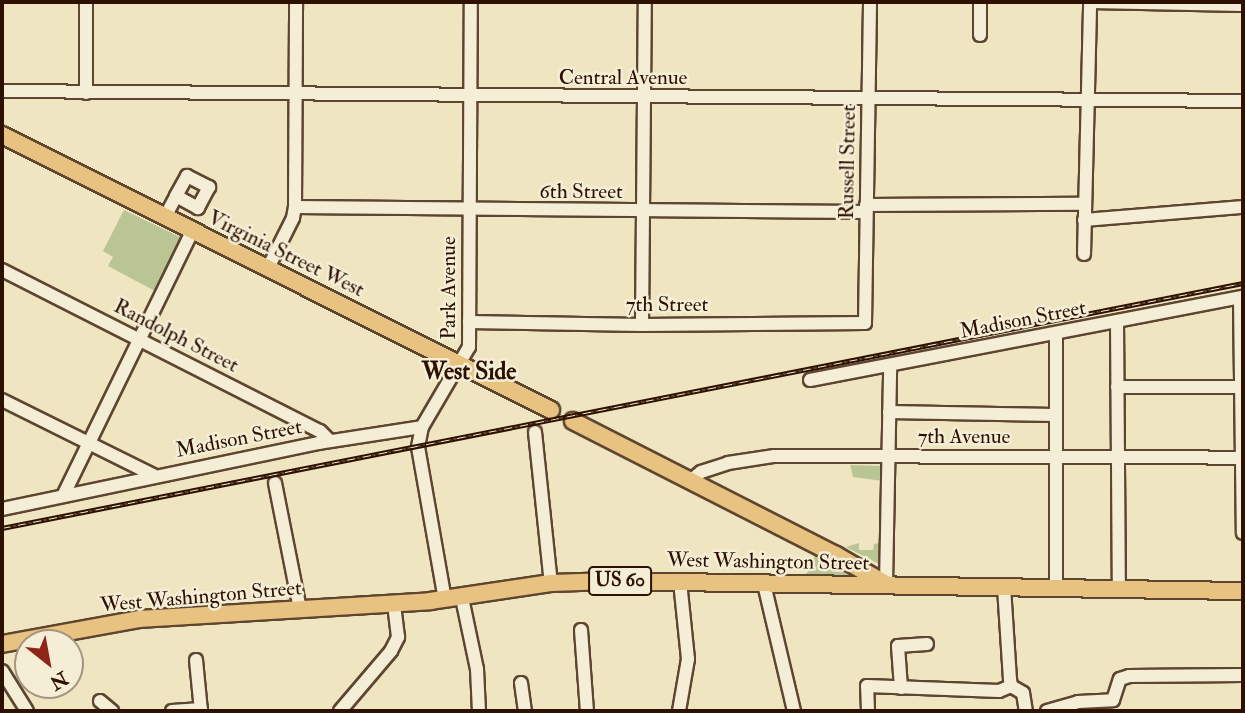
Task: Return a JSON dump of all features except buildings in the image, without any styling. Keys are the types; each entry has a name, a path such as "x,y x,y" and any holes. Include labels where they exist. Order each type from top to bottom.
{"main road":[{"name":"Virginia Street West","path":"2,135 551,410"},
{"path":"573,421 836,555 886,584"},
{"name":"West Washington Street","path":"2,644 138,619 445,600 551,583 886,584 1243,591"}],"street":[{"path":"86,2 86,93"},
{"path":"268,268 293,218 295,207 296,2"},
{"name":"Park Avenue","path":"445,600 418,447 422,427 469,347 471,2"},
{"path":"642,325 645,2"},
{"name":"Russell Street","path":"865,323 870,2"},
{"path":"980,2 980,35"},
{"path":"1084,254 1090,2 1243,5"},
{"name":"Central Avenue","path":"2,91 470,97 1243,101"},
{"path":"165,218 176,197"},
{"name":"6th Street","path":"295,207 643,212 1084,204"},
{"path":"1084,220 1243,207"},
{"path":"64,494 192,231"},
{"name":"Randolph Street","path":"2,270 141,338 320,431 330,441"},
{"path":"1242,297 1243,533"},
{"name":"Madison Street","path":"810,380 1242,297"},
{"name":"7th Street","path":"469,321 642,325 865,323"},
{"path":"1117,321 1119,590"},
{"path":"1056,333 1056,589"},
{"path":"886,584 890,366"},
{"path":"1117,387 1242,387"},
{"path":"2,400 153,475"},
{"path":"889,412 1055,415"},
{"name":"Madison Street","path":"2,509 153,475 330,441 422,427"},
{"path":"535,432 551,583"},
{"name":"7th Avenue","path":"690,481 707,469 753,458 1243,458"},
{"path":"275,483 300,609"},
{"path":"679,711 688,659 680,582"},
{"path":"764,584 794,711"},
{"path":"1004,587 1011,686"},
{"path":"462,598 477,669 479,711"},
{"path":"341,711 391,651 397,638 394,604"},
{"path":"581,630 587,711"},
{"path":"901,688 898,646 927,644"},
{"path":"172,711 201,710 196,660"},
{"path":"2,671 27,711"},
{"path":"1047,711 1078,702 1113,700 1120,679 1129,676 1243,675"},
{"path":"521,683 525,711"},
{"path":"868,711 867,686 999,691 1011,686"},
{"path":"1011,686 1023,693 1026,711"},
{"path":"100,701 112,711"}],"green space":[{"path":"124,210 182,238 155,291 108,266 113,257 103,251"},
{"path":"850,465 881,466 884,469 881,565 846,547 859,543 859,550 873,550 874,544 880,543 883,481 853,477"},
{"path":"814,552 856,573 856,576 805,575 814,565"}],"railway":[{"path":"2,528 1243,283"}],"district":[{"name":"West Side","path":"469,372"}]}
